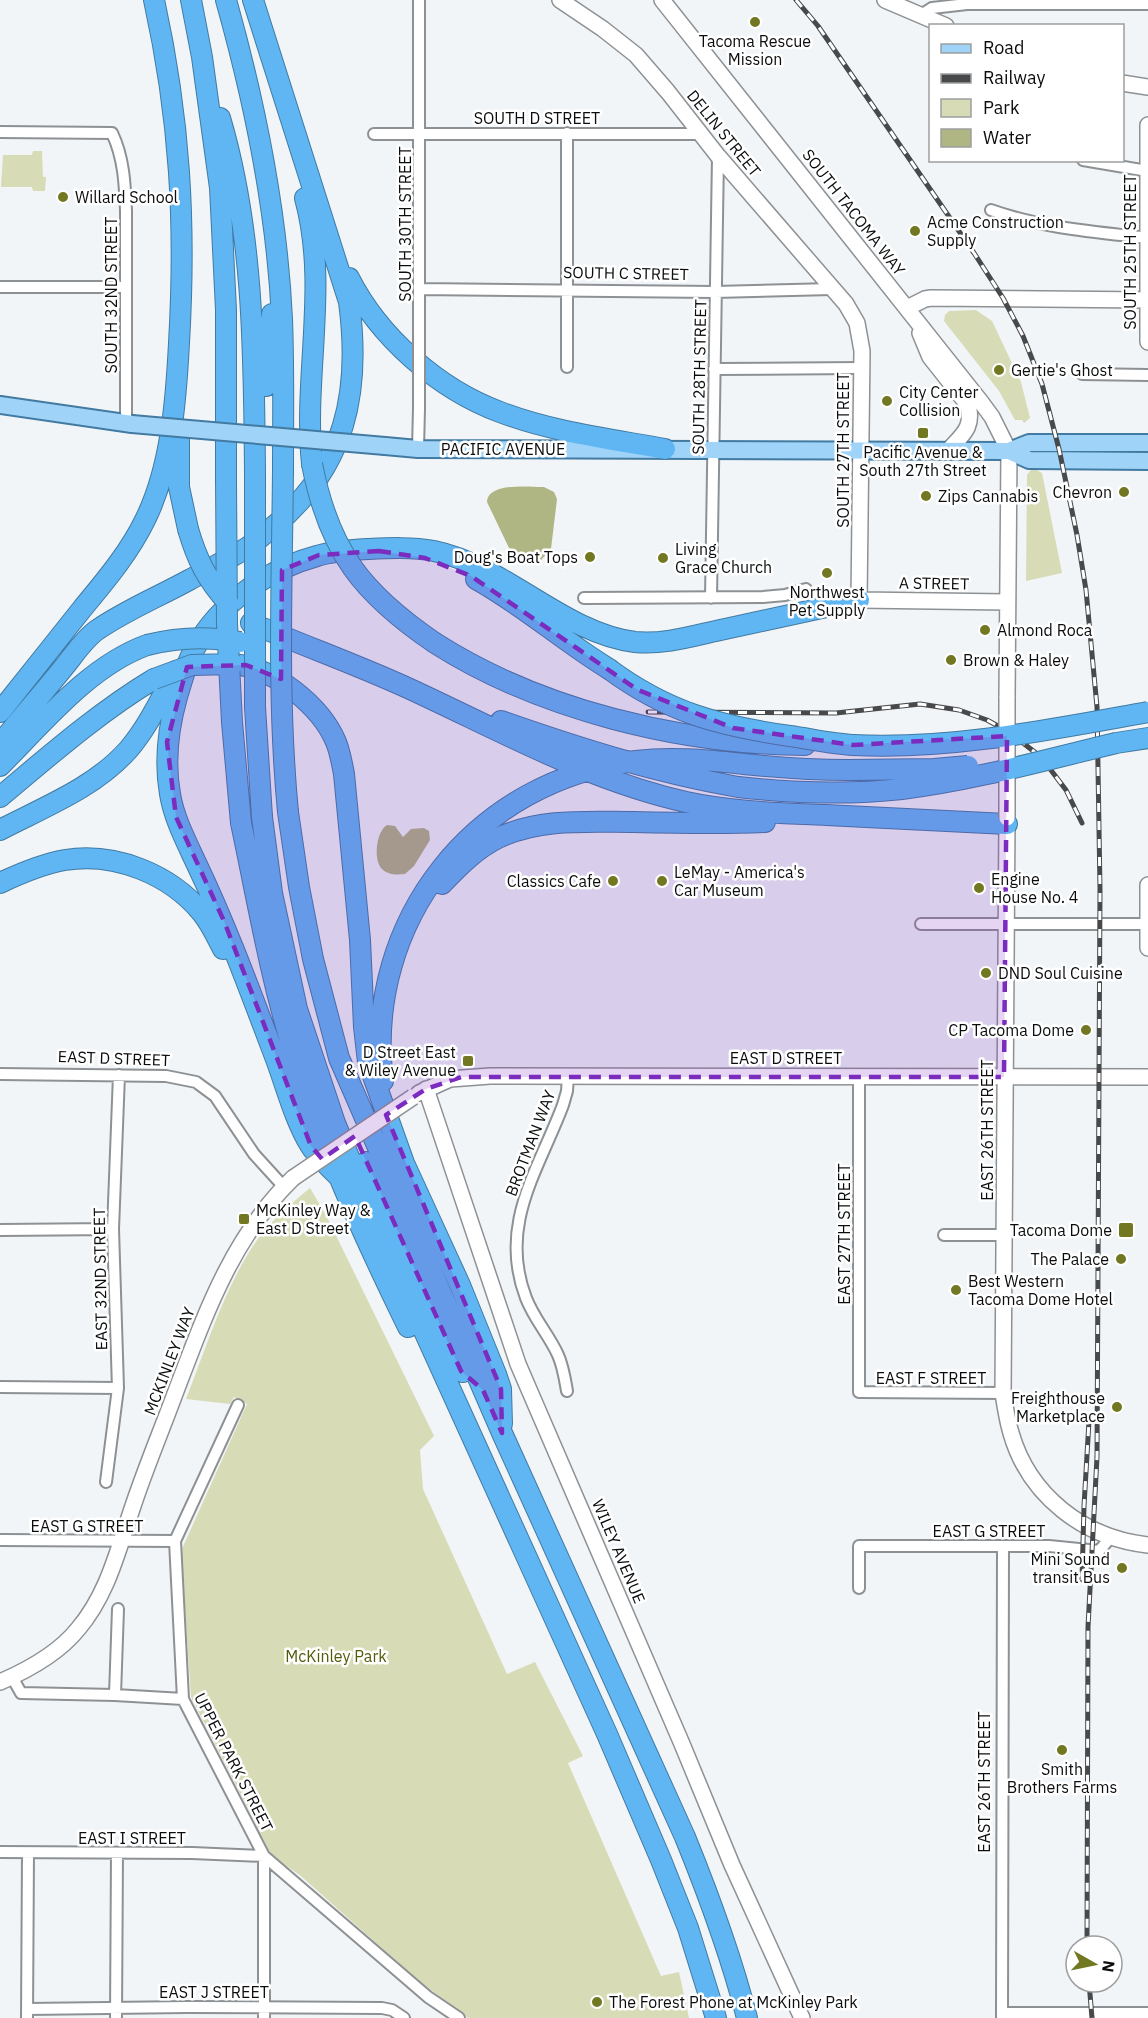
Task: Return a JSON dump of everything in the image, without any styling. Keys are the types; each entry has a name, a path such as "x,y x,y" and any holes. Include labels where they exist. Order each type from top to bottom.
{"highway":[{"path":"154,0 177,128 182,190 183,274 176,407 180,448 179,487 188,529 202,569 207,579 236,611 251,623 411,690 543,753 642,790 688,802 762,812 1007,821"},
{"path":"191,0 202,57 220,188 226,310 226,624 241,823 281,1003 292,1048 309,1100 378,1265 607,1734"},
{"path":"226,0 252,106 267,189 282,318 268,472 255,707 274,815 299,887 313,959 339,1058 502,1433 685,1837 712,1904 735,1971 747,2018"},
{"path":"0,744 95,632 118,616 250,546 297,506 330,459 346,415 353,376 354,339 345,283 253,0"},
{"path":"260,22 278,100 310,217 315,249 316,301 310,424 312,464 317,488 327,521 341,551 357,575 398,616 435,643 477,668 519,687 570,705 679,733 747,743 907,744 993,738 1148,712"},
{"path":"202,57 230,152 245,250 255,403 268,472 282,751 274,815 272,893 297,1009 335,1123 389,1254 607,1734 688,1928 716,2018"},
{"path":"316,196 340,258 375,318 399,345 440,380 500,412 586,435 665,449"},
{"path":"0,712 121,561 138,533 158,489 176,407"},
{"path":"0,830 85,786 120,757 149,718 178,667 193,651 215,618 237,597 251,588 302,561 319,555 353,550 395,548 424,550 448,555 484,569 588,627 615,638 639,642 672,640 859,600"},
{"path":"353,550 416,556 444,564 464,573 551,628 638,690 707,720 749,731 853,745"},
{"path":"0,766 92,676 124,654 147,645 171,640 222,639 314,658 374,674"},
{"path":"193,651 183,676 172,716 166,759 170,795 179,826 224,921 310,1146 341,1179"},
{"path":"0,797 95,721 154,679 192,665 246,665 268,674 286,685 321,718 335,739 344,774 360,940 366,1050 373,1080 404,1163 460,1285 501,1389 502,1433"},
{"path":"411,690 608,758 704,781 769,790 843,793 901,789 977,776 1116,743"},
{"path":"394,1134 381,1065 381,1025 397,951 407,924 439,870 457,848 479,828 514,802 541,788 599,767 652,759 687,759 814,770 934,769 975,765 1148,738"},
{"path":"385,999 401,952 420,915 441,886 463,863 482,848 518,831 537,825 573,822 734,824 859,817"},
{"path":"0,883 22,872 67,859 97,859 129,864 164,880 184,895 206,918 225,952 272,1064 291,1101"}],"main road":[{"name":"PACIFIC AVENUE","path":"0,405 129,423 418,449 1009,452 1029,460 1148,461"},
{"name":"PACIFIC AVENUE","path":"1009,452 1029,443 1148,443"}],"street":[{"name":"SOUTH 30TH STREET","path":"418,449 419,0"},
{"name":"DELIN STREET","path":"560,0 636,55 668,92 717,156 846,304"},
{"name":"SOUTH TACOMA WAY","path":"662,0 992,417 1009,452"},
{"path":"885,0 941,24"},
{"path":"921,15 932,8 966,4 1148,4"},
{"path":"1124,83 1148,87"},
{"name":"SOUTH 25TH STREET","path":"1148,125 1148,342"},
{"name":"SOUTH 32ND STREET","path":"0,132 112,133 118,145 125,183 129,423"},
{"path":"567,133 567,367"},
{"name":"SOUTH D STREET","path":"375,134 700,134"},
{"name":"SOUTH 28TH STREET","path":"711,598 717,156"},
{"path":"1095,162 1148,171"},
{"path":"991,210 1062,227 1148,237"},
{"path":"0,287 126,287"},
{"name":"SOUTH C STREET","path":"419,289 715,292 832,289"},
{"path":"948,451 969,426 968,405 930,357 909,311 925,299 931,298 1148,300"},
{"name":"SOUTH 27TH STREET","path":"846,304 857,323 861,351 859,600"},
{"path":"714,369 861,368"},
{"path":"1082,374 1148,375"},
{"name":"EAST 26TH STREET","path":"1009,452 1003,1393 1011,1434 1019,1455 1038,1487 1055,1505 1096,1532 1111,1538 1148,1545"},
{"path":"584,598 711,598 785,595 806,588"},
{"name":"A STREET","path":"859,600 1007,602"},
{"path":"1148,885 1148,948"},
{"path":"921,924 1148,924"},
{"name":"EAST D STREET","path":"0,1074 166,1076 196,1082 215,1096 254,1154 288,1183"},
{"name":"EAST 32ND STREET","path":"106,1482 118,1388 113,1229 119,1075"},
{"name":"BROTMAN WAY","path":"567,1390 558,1355 526,1299 516,1248 522,1203 563,1105 568,1076"},
{"name":"EAST 27TH STREET","path":"859,1392 860,1076"},
{"name":"EAST D STREET","path":"426,1089 442,1081 460,1077 1148,1077"},
{"name":"MCKINLEY WAY","path":"6,1680 53,1653 78,1630 99,1599 109,1579 133,1506 218,1286 241,1242 288,1183 426,1089"},
{"name":"WILEY AVENUE","path":"426,1089 518,1364 732,1865 802,2018"},
{"path":"0,1230 113,1229"},
{"path":"944,1235 1005,1235"},
{"path":"0,1387 118,1388"},
{"name":"EAST F STREET","path":"859,1392 1003,1393"},
{"name":"UPPER PARK STREET","path":"238,1405 175,1541 183,1699 264,1856 428,1997 459,2018"},
{"name":"EAST G STREET","path":"859,1588 859,1546 1049,1546 1099,1551 1111,1538"},
{"name":"EAST G STREET","path":"0,1540 175,1541"},
{"name":"EAST 26TH STREET","path":"1002,2015 1003,1546"},
{"path":"115,1695 118,1609"},
{"path":"6,1680 21,1693 183,1699"},
{"name":"EAST I STREET","path":"0,1852 192,1853 264,1856"},
{"path":"27,2013 28,1853"},
{"path":"116,2013 117,1853"},
{"path":"264,1856 264,2013"},
{"name":"EAST J STREET","path":"27,2013 264,2013 382,2008 402,2016"},
{"path":"1002,2015 1148,2013"}],"highlighted area":[{"path":"379,551 425,558 471,576 638,690 733,728 853,745 1007,736 1004,1077 461,1077 426,1089 386,1115 501,1389 502,1433 483,1390 461,1371 355,1136 322,1159 311,1146 224,921 176,817 167,742 187,667 246,665 281,679 282,570 319,555"}],"green space":[{"path":"33,151 42,151 43,177 46,177 45,191 33,191 32,187 1,187 3,155 32,155"},
{"path":"976,310 992,321 1021,382 1030,418 1024,423 1022,420 1015,420 999,391 944,321 949,311"},
{"path":"1035,469 1042,473 1062,573 1026,581 1027,475"},
{"name":"McKinley Park","path":"310,1188 326,1215 434,1436 420,1450 423,1489 507,1674 535,1662 583,1756 568,1763 661,1976 679,1972 689,2018 468,2018 415,1978 301,1876 272,1856 191,1697 181,1551 247,1404 234,1397 230,1404 186,1399 227,1293 248,1254 272,1223"}],"water":[{"path":"544,487 554,492 557,499 551,549 541,560 515,557 487,502 489,496 502,488"},
{"path":"387,825 395,826 403,837 411,829 424,828 429,831 430,840 414,866 405,874 384,871 377,860 378,839"}],"railway":[{"path":"796,0 818,26 974,253 1003,298 1023,336 1042,384 1059,449 1086,590 1097,707 1100,889 1097,1457 1088,1627 1087,1934"},
{"path":"648,712 836,713 920,704 959,710 987,720 1009,732 1041,757 1066,790 1082,823"},
{"path":"1082,1580 1089,1421"},
{"path":"1090,1994 1092,2018"}],"place":[{"name":"Tacoma Rescue Mission","path":"755,22"},
{"name":"Willard School","path":"63,197"},
{"name":"Acme Construction Supply","path":"915,231"},
{"name":"Gertie's Ghost","path":"999,370"},
{"name":"City Center Collision","path":"887,401"},
{"name":"Pacific Avenue & South 27th Street","path":"923,433"},
{"name":"Chevron","path":"1124,492"},
{"name":"Zips Cannabis","path":"926,496"},
{"name":"Doug's Boat Tops","path":"590,557"},
{"name":"Living Grace Church","path":"663,558"},
{"name":"Northwest Pet Supply","path":"827,573"},
{"name":"Almond Roca","path":"985,630"},
{"name":"Brown & Haley","path":"951,660"},
{"name":"Classics Cafe","path":"613,881"},
{"name":"LeMay - America's Car Museum","path":"662,881"},
{"name":"Engine House No. 4","path":"979,888"},
{"name":"DND Soul Cuisine","path":"986,973"},
{"name":"CP Tacoma Dome","path":"1086,1030"},
{"name":"D Street East & Wiley Avenue","path":"468,1061"},
{"name":"McKinley Way & East D Street","path":"244,1219"},
{"name":"Tacoma Dome","path":"1126,1230"},
{"name":"The Palace","path":"1121,1259"},
{"name":"Best Western Tacoma Dome Hotel","path":"956,1290"},
{"name":"Freighthouse Marketplace","path":"1117,1407"},
{"name":"Mini Sound transit Bus","path":"1122,1568"},
{"name":"Smith Brothers Farms","path":"1062,1750"},
{"name":"The Forest Phone at McKinley Park","path":"597,2002"}]}
